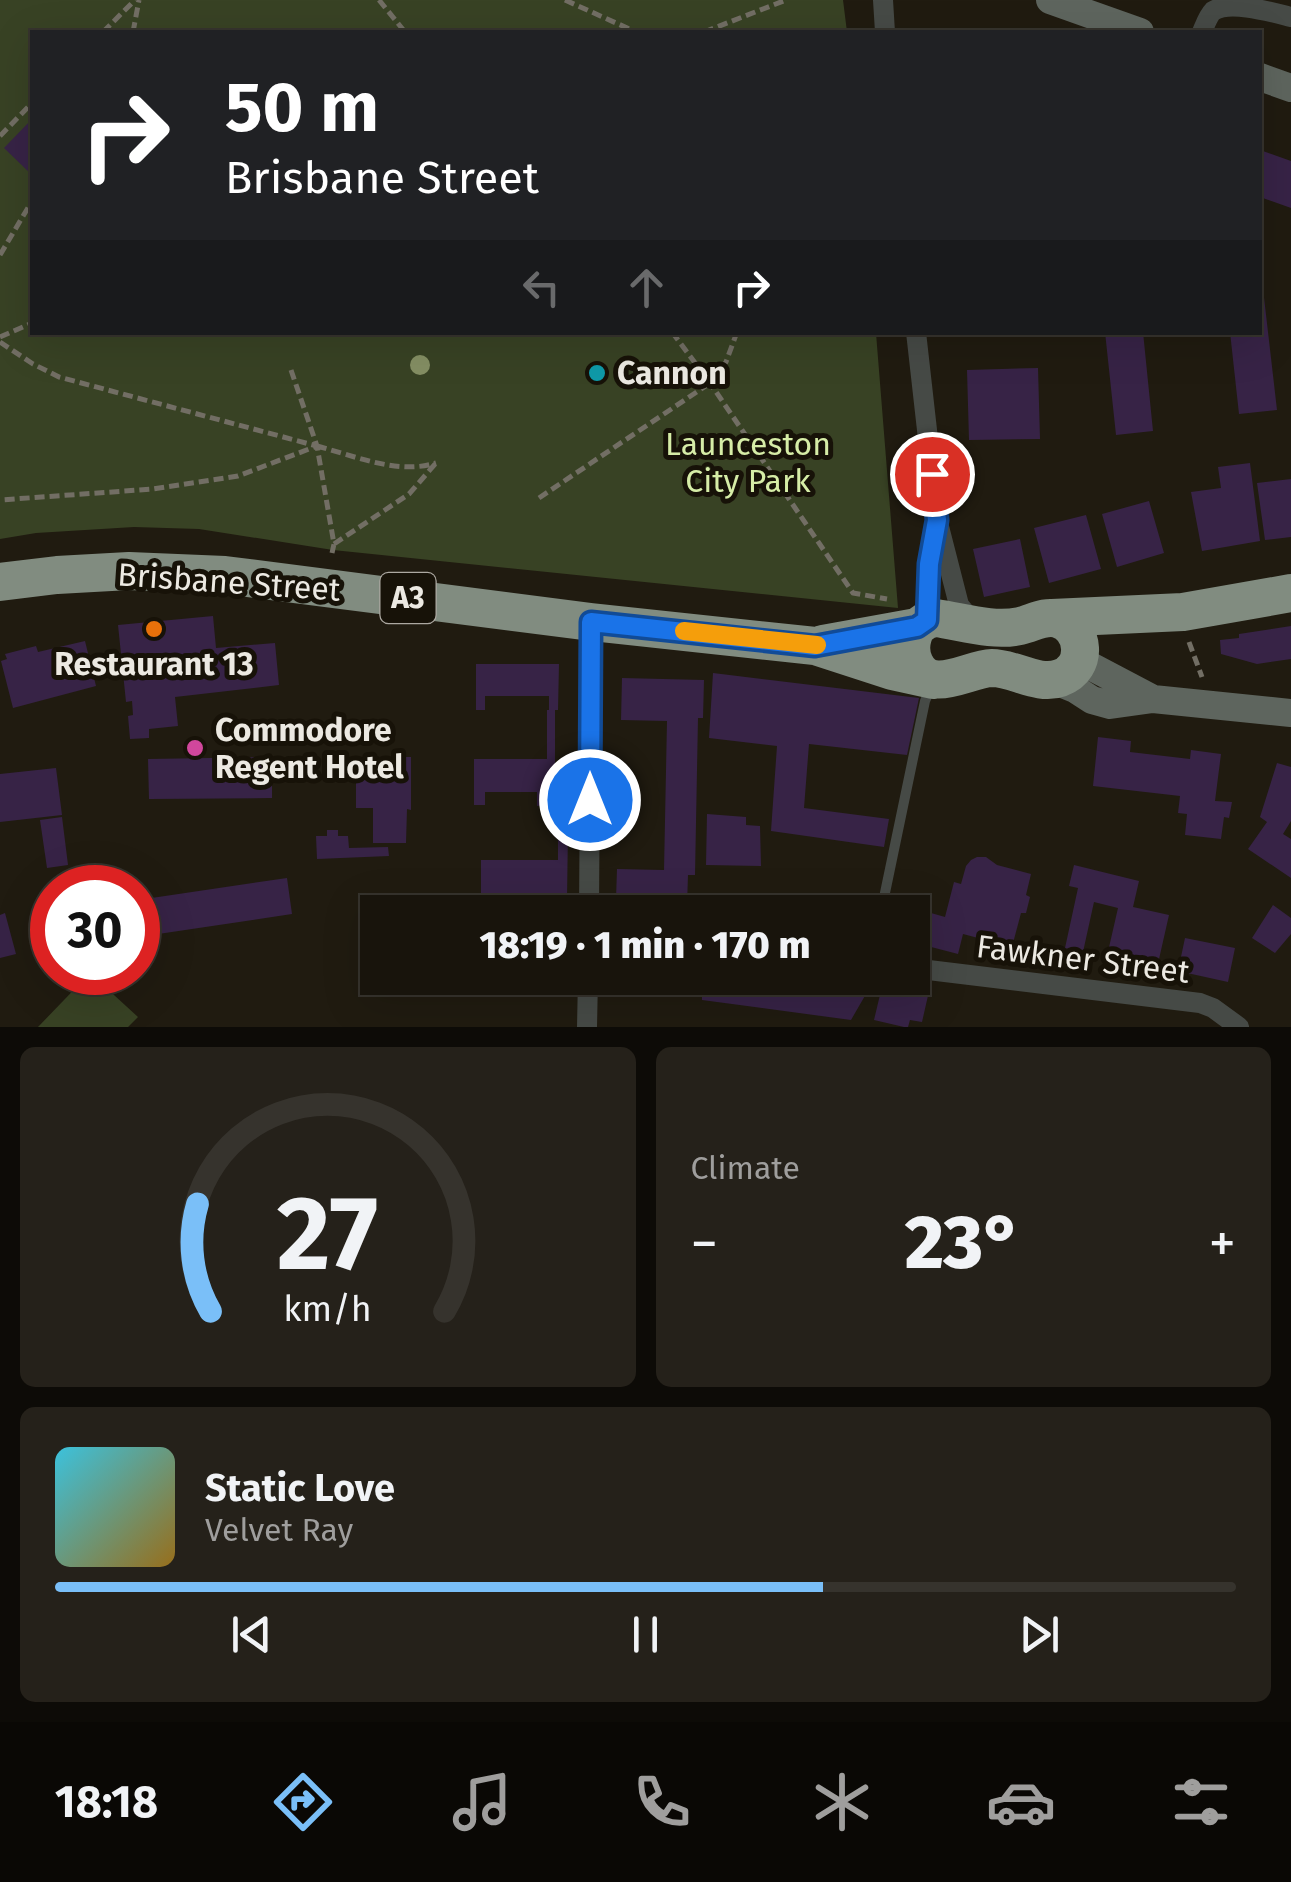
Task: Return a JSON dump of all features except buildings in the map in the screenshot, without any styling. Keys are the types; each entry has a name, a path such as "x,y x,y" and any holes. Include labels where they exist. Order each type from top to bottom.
{"highway":[{"name":"Brisbane Street","path":"0,582 87,573 169,571 240,577 815,646 934,680"},
{"name":"A3","path":"934,680 992,668 1071,665 1291,593"},
{"name":"A3","path":"914,616 977,626 1018,626 1052,618 1186,627"},
{"name":"Brisbane Street","path":"815,646 914,616"},
{"path":"914,616 914,662 934,680"},
{"path":"1052,618 1068,625 1078,636 1071,665"}],"main road":[{"path":"1050,0 1134,30"},
{"path":"1262,78 1291,88"},
{"path":"1071,665 1153,700 1291,713"}],"street":[{"path":"883,0 886,30"},
{"path":"1203,30 1210,13 1221,3 1291,17"},
{"path":"916,335 937,520 959,605 977,626"},
{"path":"914,616 937,520"},
{"path":"589,895 591,622"},
{"name":"Fawkner Street","path":"930,970 1200,1004 1213,1008 1239,1027"},
{"path":"587,995 587,1027"}],"lane":[{"path":"885,895 925,701 934,680"}],"path":[{"path":"105,30 137,0"},
{"path":"133,30 137,0"},
{"path":"379,0 404,30"},
{"path":"565,0 632,30"},
{"path":"709,30 786,0"},
{"path":"0,136 30,105"},
{"path":"0,255 30,204"},
{"path":"30,325 0,340 59,377 394,466 417,469 436,463 409,494 334,544"},
{"path":"674,335 853,594 914,616"},
{"path":"538,498 710,383 726,362 736,335"},
{"path":"291,370 317,446 334,544 332,553"},
{"path":"0,500 153,490 238,476 317,446"},
{"path":"1186,627 1202,677"}],"green space":[{"name":"Launceston City Park","path":"0,0 843,0 847,30 30,30 30,335 876,335 898,608 333,550 199,529 134,527 0,539"},
{"path":"69,995 114,995 138,1017 128,1027 38,1027"}],"slow traffic":[{"path":"684,631 817,645"}],"place":[{"name":"Cannon","path":"597,373"},
{"name":"Restaurant 13","path":"154,629"},
{"name":"Commodore Regent Hotel","path":"195,748"}],"route":[{"path":"590,800 591,622 815,646 917,627 927,620 929,564 937,520 932,474"}]}
